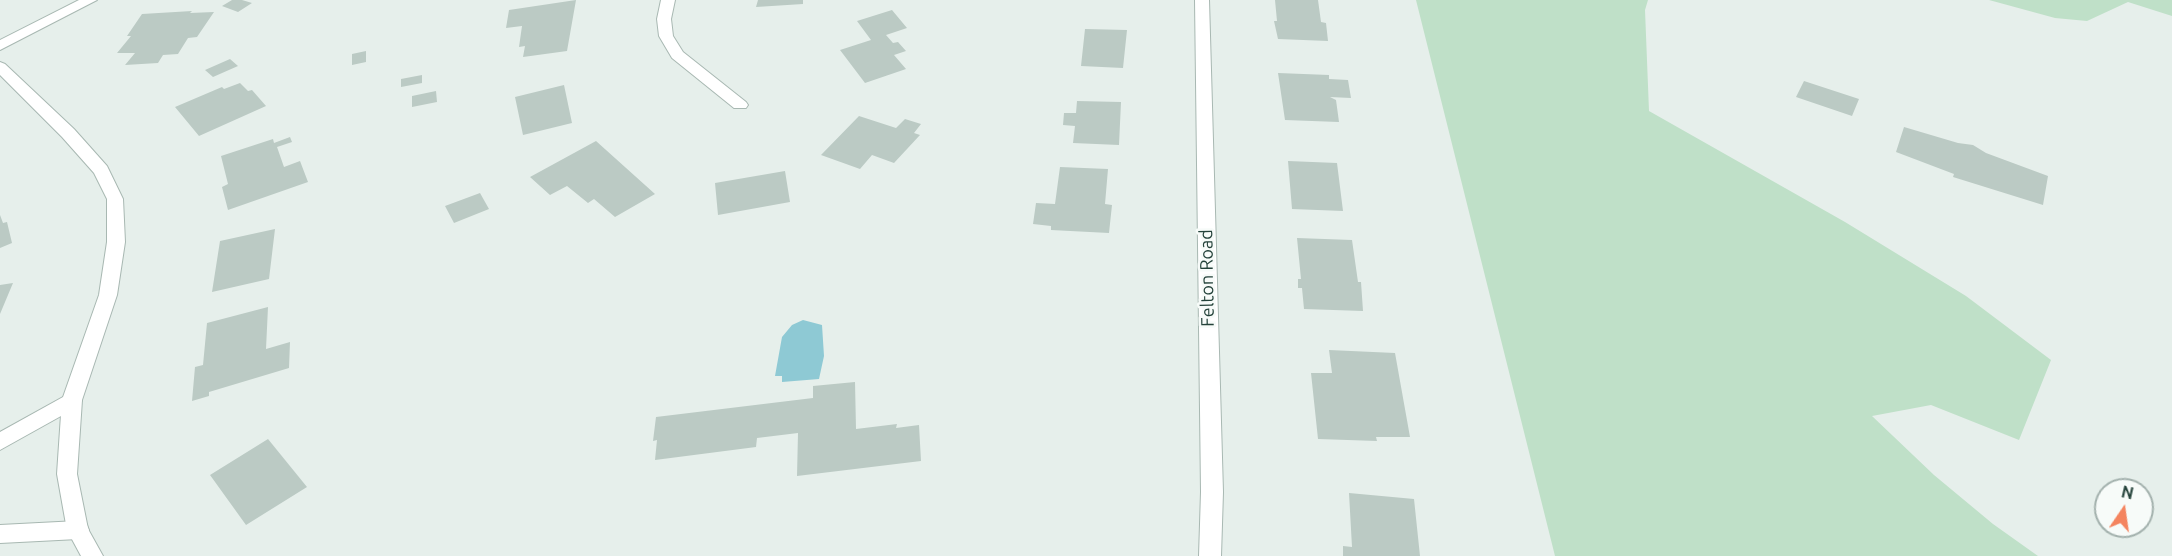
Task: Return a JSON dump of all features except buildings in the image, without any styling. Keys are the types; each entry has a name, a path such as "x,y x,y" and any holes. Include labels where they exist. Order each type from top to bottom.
{"street":[{"path":"0,46 90,0"},
{"path":"668,0 664,19 666,36 678,55 740,105"},
{"name":"Felton Road","path":"1202,0 1212,480 1210,556"},
{"path":"0,67 88,155 101,170 115,199 116,242 108,295 72,400 67,474 78,530 92,556"},
{"path":"0,442 72,400"},
{"path":"0,534 78,530"}],"green space":[{"path":"1416,0 1648,0 1645,10 1649,111 1845,222 1966,296 2051,360 2019,440 1931,405 1872,416 1934,475 1993,524 2038,556 1555,556"},
{"path":"1989,0 2172,0 2172,16 2128,2 2087,21 2055,18"}],"water":[{"path":"803,320 822,325 824,356 819,379 782,382 782,376 775,376 782,337 792,325"}]}
